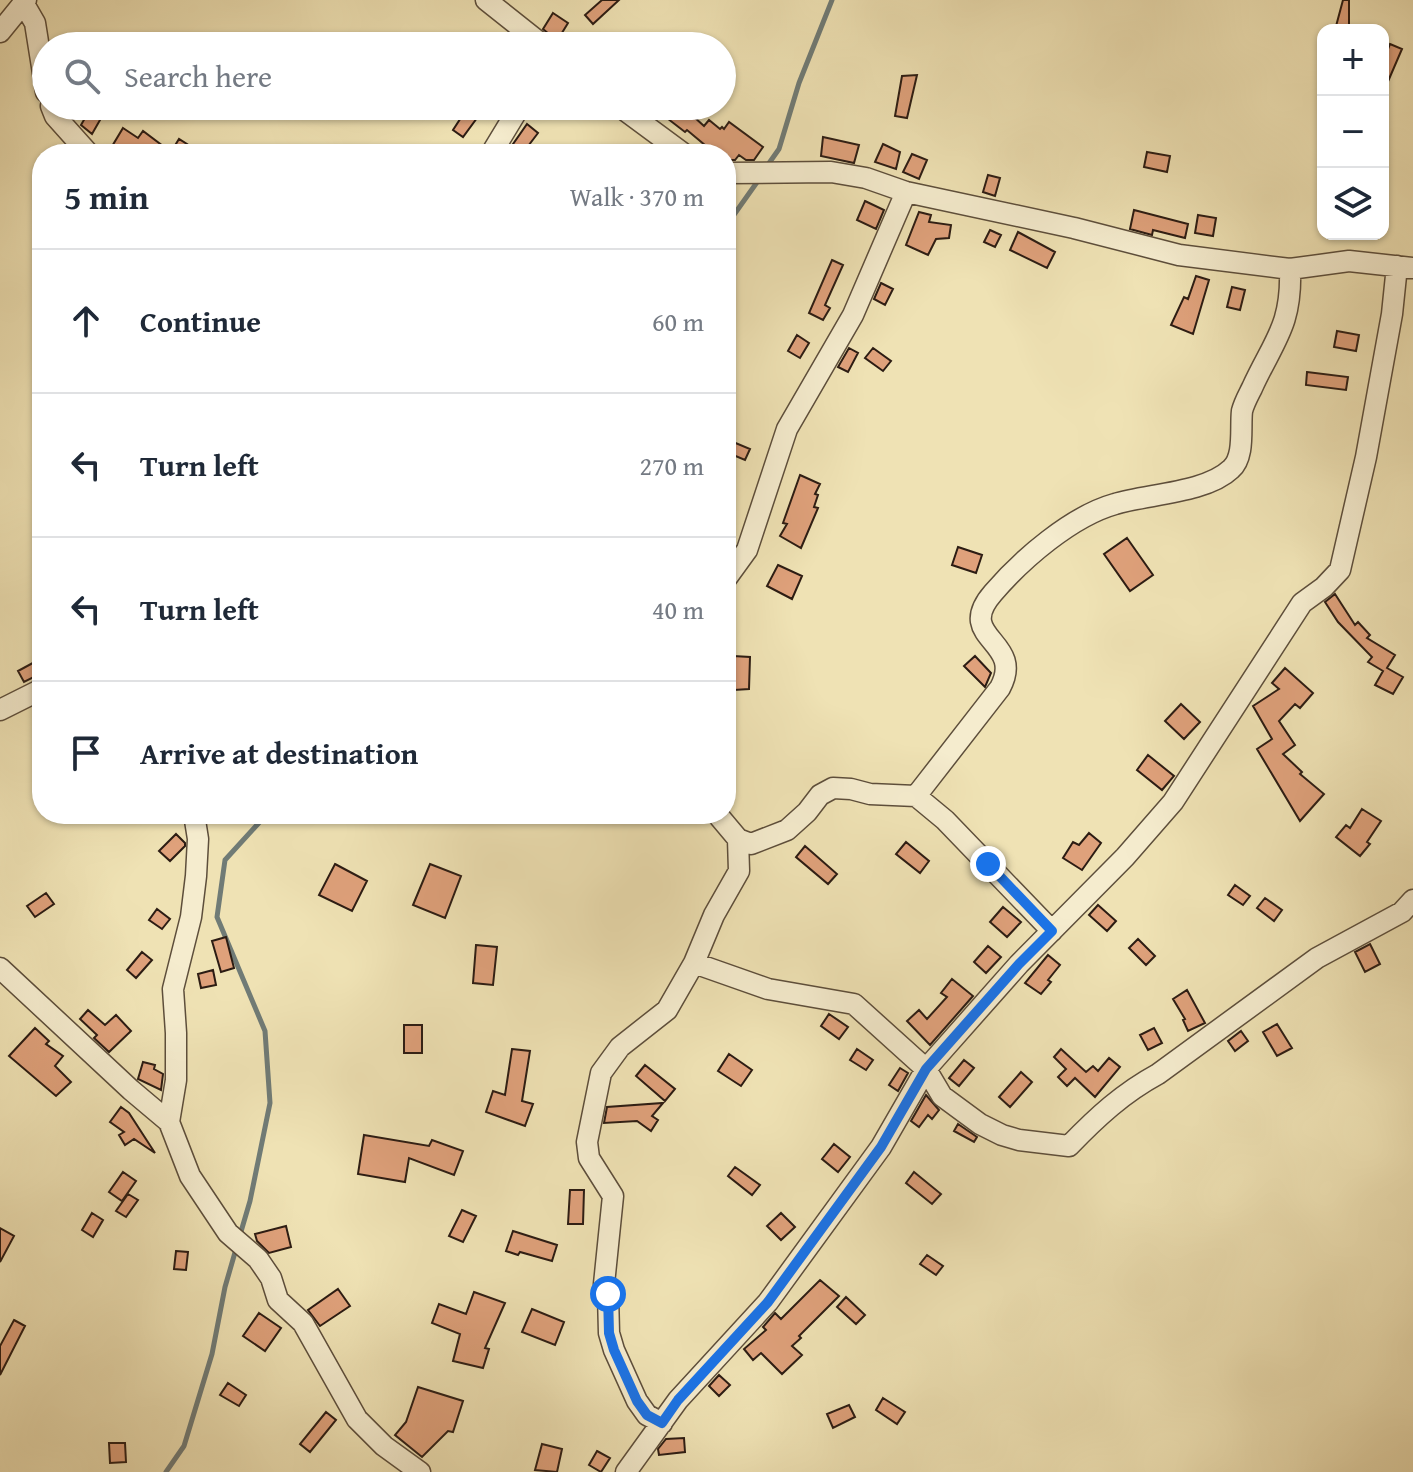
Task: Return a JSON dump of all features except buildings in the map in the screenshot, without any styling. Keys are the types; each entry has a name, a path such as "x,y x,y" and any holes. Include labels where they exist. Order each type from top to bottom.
{"street":[{"path":"486,0 526,32"},
{"path":"0,32 25,2 36,32"},
{"path":"59,120 80,144"},
{"path":"497,144 512,120"},
{"path":"638,120 670,144"},
{"path":"626,1472 678,1400 768,1302 881,1147 926,1069 1019,964 1125,857 1173,802 1302,603 1340,570 1392,314 1405,267 1349,261 1290,269 1179,255 1074,228 906,192 866,178 831,172 736,173"},
{"path":"736,565 747,550 787,429 853,315 865,281 882,250 906,192"},
{"path":"916,796 1007,675 1007,663 999,648 982,631 980,617 993,592 1071,524 1112,504 1189,488 1214,480 1232,469 1239,457 1243,407 1285,323 1291,302 1290,269"},
{"path":"0,710 32,694"},
{"path":"725,824 738,839 751,844 787,830 820,795 833,788 870,794 916,796 945,820 1052,931"},
{"path":"169,1122 176,1080 173,989 191,917 198,839 196,824"},
{"path":"662,1423 647,1415 637,1401 609,1333 608,1294 604,1284 613,1196 589,1158 587,1142 601,1073 620,1047 667,1010 739,871 738,839"},
{"path":"694,963 768,989 854,1004 926,1069 942,1096 1002,1135 1069,1146 1106,1108 1130,1089 1158,1074 1317,958 1402,912 1413,900"},
{"path":"0,968 169,1122 190,1176 228,1233 258,1259 271,1278 278,1300 303,1323 357,1419 384,1446 420,1472"}],"waterway":[{"path":"767,166 779,149 799,83 832,0"},
{"path":"736,212 760,178"},
{"path":"240,1235 270,1103 265,1031 217,917 225,860 258,824"},
{"path":"166,1472 184,1446 212,1354 236,1249"}],"route":[{"path":"608,1294 609,1333 614,1350 637,1401 647,1415 662,1423 678,1400 768,1302 881,1147 926,1069 1052,931 988,864"}]}
